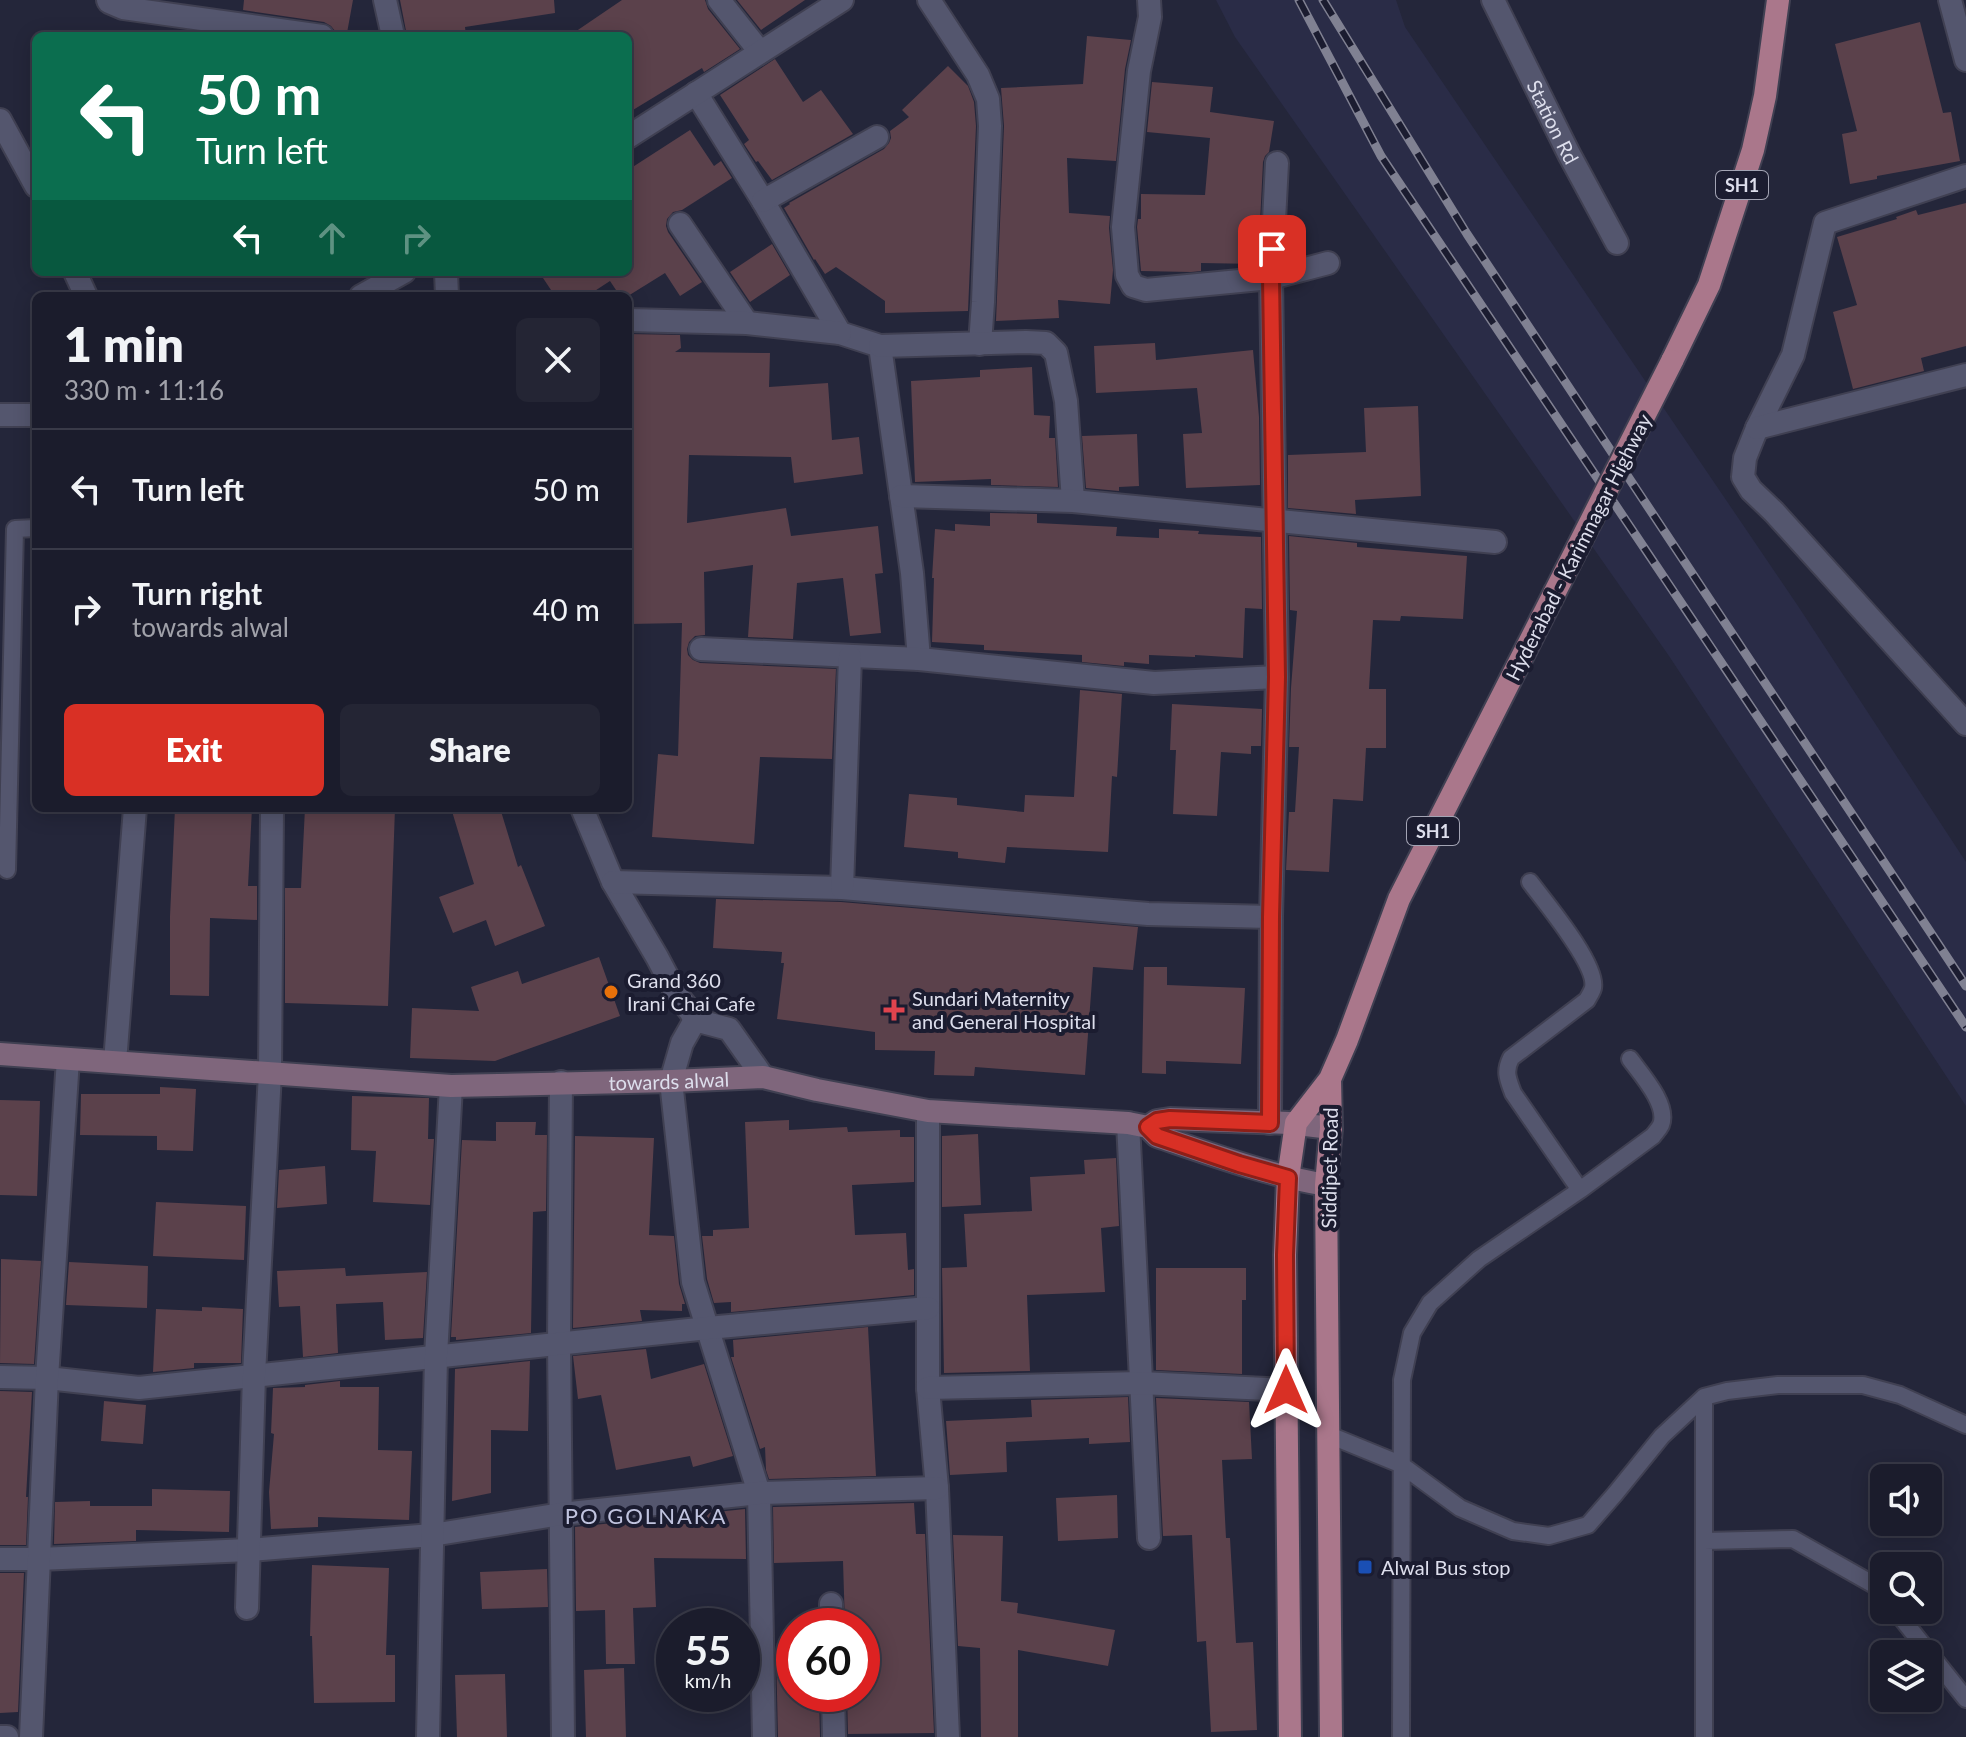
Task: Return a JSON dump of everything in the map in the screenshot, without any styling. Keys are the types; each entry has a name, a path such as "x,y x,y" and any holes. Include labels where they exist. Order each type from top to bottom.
{"main road":[{"name":"Hyderabad - Karimnagar Highway","path":"1330,1079 1399,899 1709,285 1753,150 1765,96 1778,0"},
{"name":"towards alwal","path":"0,1054 451,1086 763,1077 928,1111 1138,1125 1170,1119 1296,1123 1331,1128"},
{"name":"Siddipet Road","path":"1290,1737 1285,1255 1288,1178 1296,1123 1330,1079"},
{"name":"Siddipet Road","path":"1330,1079 1331,1128 1326,1185 1331,1737"},
{"path":"1138,1125 1157,1136 1239,1164 1326,1185"}],"street":[{"path":"108,0 123,8 294,32"},
{"path":"385,0 392,32"},
{"path":"719,0 760,52"},
{"path":"632,134 842,0"},
{"path":"929,0 978,75 988,99 990,126 980,344"},
{"path":"1149,0 1150,17 1139,71 1123,227 1127,275 1133,286 1146,290 1271,278 1328,263"},
{"name":"Station Rd","path":"1493,0 1617,243"},
{"path":"1950,0 1966,60"},
{"path":"696,93 840,333"},
{"path":"0,120 32,179"},
{"path":"763,201 877,137"},
{"path":"1270,1123 1277,677 1271,278 1277,163"},
{"path":"1966,176 1825,223 1793,355 1757,428 1745,458 1743,477 1751,490 1966,724"},
{"path":"680,224 747,323"},
{"path":"368,292 397,276"},
{"path":"632,320 747,323 840,333 880,346 1046,343 1056,353 1066,401 1073,501"},
{"path":"880,346 912,573 919,659"},
{"path":"1757,428 1966,375"},
{"path":"1,410 32,414"},
{"path":"901,496 1073,501 1495,542"},
{"path":"701,649 919,659 1154,683 1277,677"},
{"path":"842,888 850,657"},
{"path":"115,1062 135,812"},
{"path":"247,1608 254,1375 270,1073 272,812"},
{"path":"584,812 613,882 677,995 695,1020 729,1029 763,1077"},
{"path":"613,882 842,888 1148,914 1271,917"},
{"path":"695,1020 682,1043 671,1081 693,1282 759,1493 764,1737"},
{"path":"31,1737 47,1378 68,1059"},
{"path":"561,1082 559,1343 563,1737"},
{"path":"428,1737 436,1356 451,1086"},
{"path":"928,1111 928,1388 937,1488 948,1737"},
{"path":"1138,1125 1141,1383 1149,1538"},
{"path":"0,1377 47,1378 139,1388 559,1343 928,1308"},
{"path":"928,1388 1141,1383 1286,1390"},
{"path":"0,1559 249,1550 432,1535 561,1514 759,1493 937,1488"},
{"path":"833,1712 834,1737"},
{"path":"0,1737 7,1737"}],"lane":[{"path":"7,870 15,529 32,528"},
{"path":"1530,882 1584,957 1593,987 1587,1000 1511,1058 1506,1068 1513,1093 1580,1190"},
{"path":"1401,1737 1402,1380 1412,1333 1430,1303 1479,1259 1653,1136 1661,1124 1662,1112 1654,1092 1630,1059"},
{"path":"1329,1435 1400,1464 1460,1508 1513,1531 1549,1536 1588,1525 1662,1436 1704,1397 1778,1385 1863,1385 1900,1395 1966,1425"},
{"path":"1704,1397 1704,1737"},
{"path":"1704,1541 1793,1539 1870,1583"},
{"path":"1906,1624 1966,1699"}],"shaded area":[{"path":"1216,0 1396,0 1405,27 1798,606 1966,862 1966,1106 1669,656 1235,37"}],"building":[{"path":"244,0 353,0 347,32 335,31 324,22 243,10"},
{"path":"400,0 554,0 555,13 465,27 466,32 406,32"},
{"path":"622,0 705,0 708,9 740,49 632,111 632,32 575,32"},
{"path":"737,0 805,0 761,30"},
{"path":"1920,22 1943,113 1951,112 1960,161 1850,184 1842,134 1857,131 1835,44"},
{"path":"1087,36 1131,40 1116,161 1067,158 1069,213 1110,216 1113,270 1110,304 1058,300 1059,318 996,321 1004,126 1001,88 1083,84"},
{"path":"775,59 803,102 821,90 853,134 772,180 744,144 749,140 720,95"},
{"path":"948,66 968,86 974,102 976,126 968,311 885,313 885,301 836,267 825,274 784,208 884,149 891,138 890,131 909,117 902,110"},
{"path":"1152,82 1213,87 1210,112 1274,121 1269,152 1263,162 1258,264 1201,263 1201,271 1141,271 1137,227 1138,219 1141,219 1141,194 1205,195 1210,138 1147,132"},
{"path":"690,130 714,166 721,161 732,178 682,210 673,212 667,219 668,232 702,282 680,296 665,273 632,294 617,292 610,281 593,292 552,292 542,276 632,276 632,167"},
{"path":"1966,203 1966,346 1921,358 1924,371 1853,389 1833,312 1857,305 1837,237 1916,210 1918,215"},
{"path":"772,244 790,275 750,302 730,272"},
{"path":"632,334 680,335 681,348 675,352 770,353 769,387 828,383 832,440 859,437 863,474 794,483 791,457 689,455 687,523 786,508 791,536 878,526 883,573 875,574 881,633 850,636 843,578 797,583 793,639 748,637 753,565 704,572 705,635 695,636 689,642 688,655 693,660 700,663 836,669 832,759 760,757 754,844 652,837 658,754 678,756 682,623 632,624"},
{"path":"1155,343 1156,360 1253,350 1259,417 1260,485 1186,488 1183,434 1202,433 1197,388 1096,393 1094,346"},
{"path":"1032,367 1034,415 1050,416 1049,438 1055,438 1058,487 991,485 991,479 915,482 911,381 980,377 980,370"},
{"path":"1418,406 1421,496 1355,500 1356,514 1288,508 1288,455 1366,452 1364,408"},
{"path":"1137,434 1139,486 1119,487 1119,491 1086,488 1082,436"},
{"path":"990,513 1037,514 1037,523 1117,527 1116,536 1159,538 1159,529 1261,537 1262,609 1245,608 1243,658 1149,655 1149,664 1124,662 1124,666 1082,662 1082,655 984,650 984,645 932,642 935,529 955,531 955,524 990,526"},
{"path":"1289,536 1357,543 1357,547 1467,556 1463,619 1401,616 1400,621 1373,620 1369,689 1386,689 1386,748 1366,748 1363,801 1333,799 1329,872 1286,870 1289,812 1295,812 1299,747 1289,747 1297,611 1290,610"},
{"path":"1080,690 1122,694 1117,777 1112,776 1108,852 1007,847 1005,863 958,858 958,852 904,847 909,794 957,798 957,805 1024,812 1025,795 1074,797"},
{"path":"1172,704 1262,709 1261,746 1251,746 1251,754 1221,752 1217,816 1173,814 1176,750 1170,750"},
{"path":"175,812 252,812 248,886 257,886 257,920 210,918 209,996 170,995"},
{"path":"305,812 395,812 388,1006 285,1003 285,888 301,888"},
{"path":"452,812 501,812 518,867 521,865 545,926 495,946 486,920 453,933 439,897 474,884"},
{"path":"716,899 841,902 1138,927 1133,970 1093,967 1085,1075 975,1067 974,1076 934,1075 935,1051 875,1050 875,1032 777,1019 784,963 781,963 782,952 713,948"},
{"path":"599,957 620,1016 495,1061 410,1058 412,1008 479,1011 471,987 518,971 522,984"},
{"path":"1144,967 1167,967 1167,985 1245,988 1241,1064 1166,1061 1166,1074 1142,1073"},
{"path":"160,1087 196,1089 193,1151 157,1150 157,1136 80,1135 81,1094 160,1094"},
{"path":"352,1096 429,1098 428,1139 434,1139 430,1205 373,1202 376,1151 351,1150"},
{"path":"0,1100 40,1101 37,1196 0,1195"},
{"path":"789,1120 789,1130 847,1127 848,1132 900,1130 900,1137 914,1137 914,1182 852,1185 855,1235 906,1233 908,1270 914,1269 914,1295 731,1312 731,1302 714,1303 707,1279 702,1236 713,1236 713,1230 749,1228 745,1122"},
{"path":"496,1122 536,1122 535,1135 547,1135 546,1211 533,1212 531,1333 456,1340 456,1337 451,1337 462,1140 496,1141"},
{"path":"978,1134 981,1205 942,1207 942,1136"},
{"path":"575,1136 654,1138 649,1235 674,1236 679,1284 685,1304 682,1304 682,1311 640,1310 642,1321 573,1328"},
{"path":"1116,1158 1119,1226 1101,1228 1105,1292 1027,1295 1030,1371 944,1373 942,1268 967,1267 964,1214 1032,1211 1030,1177 1085,1174 1084,1160"},
{"path":"325,1166 327,1204 277,1208 279,1170"},
{"path":"156,1202 246,1206 244,1260 153,1256"},
{"path":"1,1259 41,1261 34,1364 0,1363"},
{"path":"69,1262 148,1266 147,1308 66,1305"},
{"path":"345,1268 346,1276 427,1272 423,1338 385,1340 383,1302 336,1304 338,1353 303,1357 300,1306 279,1307 277,1271"},
{"path":"1156,1268 1246,1268 1246,1300 1242,1300 1242,1374 1156,1370"},
{"path":"202,1307 243,1309 241,1363 194,1363 194,1368 153,1372 156,1309 202,1311"},
{"path":"868,1327 876,1476 769,1479 765,1447 760,1449 731,1357 734,1357 733,1340"},
{"path":"646,1349 651,1379 704,1364 733,1456 693,1467 690,1456 616,1470 601,1395 578,1399 573,1356"},
{"path":"530,1361 528,1431 491,1430 491,1493 452,1501 455,1369"},
{"path":"340,1381 340,1387 379,1387 378,1450 412,1451 409,1520 318,1517 318,1527 271,1529 269,1492 274,1434 271,1433 273,1388"},
{"path":"0,1391 32,1392 26,1545 0,1545"},
{"path":"1128,1397 1130,1442 1089,1444 1089,1438 1006,1442 1007,1472 950,1475 946,1421 1032,1417 1031,1400"},
{"path":"1156,1398 1249,1402 1252,1459 1222,1460 1236,1643 1253,1642 1257,1730 1211,1732 1206,1641 1197,1642 1192,1535 1163,1536"},
{"path":"104,1401 146,1405 143,1444 101,1441"},
{"path":"152,1489 230,1491 229,1532 136,1530 136,1541 54,1544 55,1502 90,1501 90,1506 152,1506"},
{"path":"1117,1495 1118,1538 1058,1541 1056,1498"},
{"path":"914,1503 916,1534 925,1534 934,1733 848,1734 847,1712 880,1712 880,1608 844,1608 843,1561 774,1563 773,1507"},
{"path":"745,1509 746,1559 654,1558 656,1607 633,1608 635,1664 606,1664 605,1610 576,1611 575,1527"},
{"path":"953,1535 1003,1536 1001,1601 1018,1603 1017,1613 1115,1630 1108,1666 1018,1650 1018,1737 981,1737 980,1648 958,1646"},
{"path":"312,1565 389,1568 386,1655 395,1655 395,1702 314,1703 310,1636"},
{"path":"547,1569 548,1607 482,1609 480,1572"},
{"path":"0,1573 24,1573 18,1712 0,1713"},
{"path":"624,1668 626,1737 586,1737 584,1670"},
{"path":"505,1674 507,1737 457,1737 455,1675"},
{"path":"777,1712 819,1712 820,1737 778,1737"}],"railway":[{"path":"1299,0 1381,156 1966,1027"},
{"path":"1323,0 1467,234 1966,986"}],"place":[{"name":"Grand 360 Irani Chai Cafe","path":"611,992"},
{"name":"Sundari Maternity and General Hospital","path":"894,1010"},
{"name":"Alwal Bus stop","path":"1365,1567"}],"district":[{"name":"PO GOLNAKA","path":"646,1515"}],"route":[{"path":"1272,249 1277,677 1270,1123 1170,1119 1157,1121 1148,1127 1157,1136 1288,1178 1286,1390"}]}
